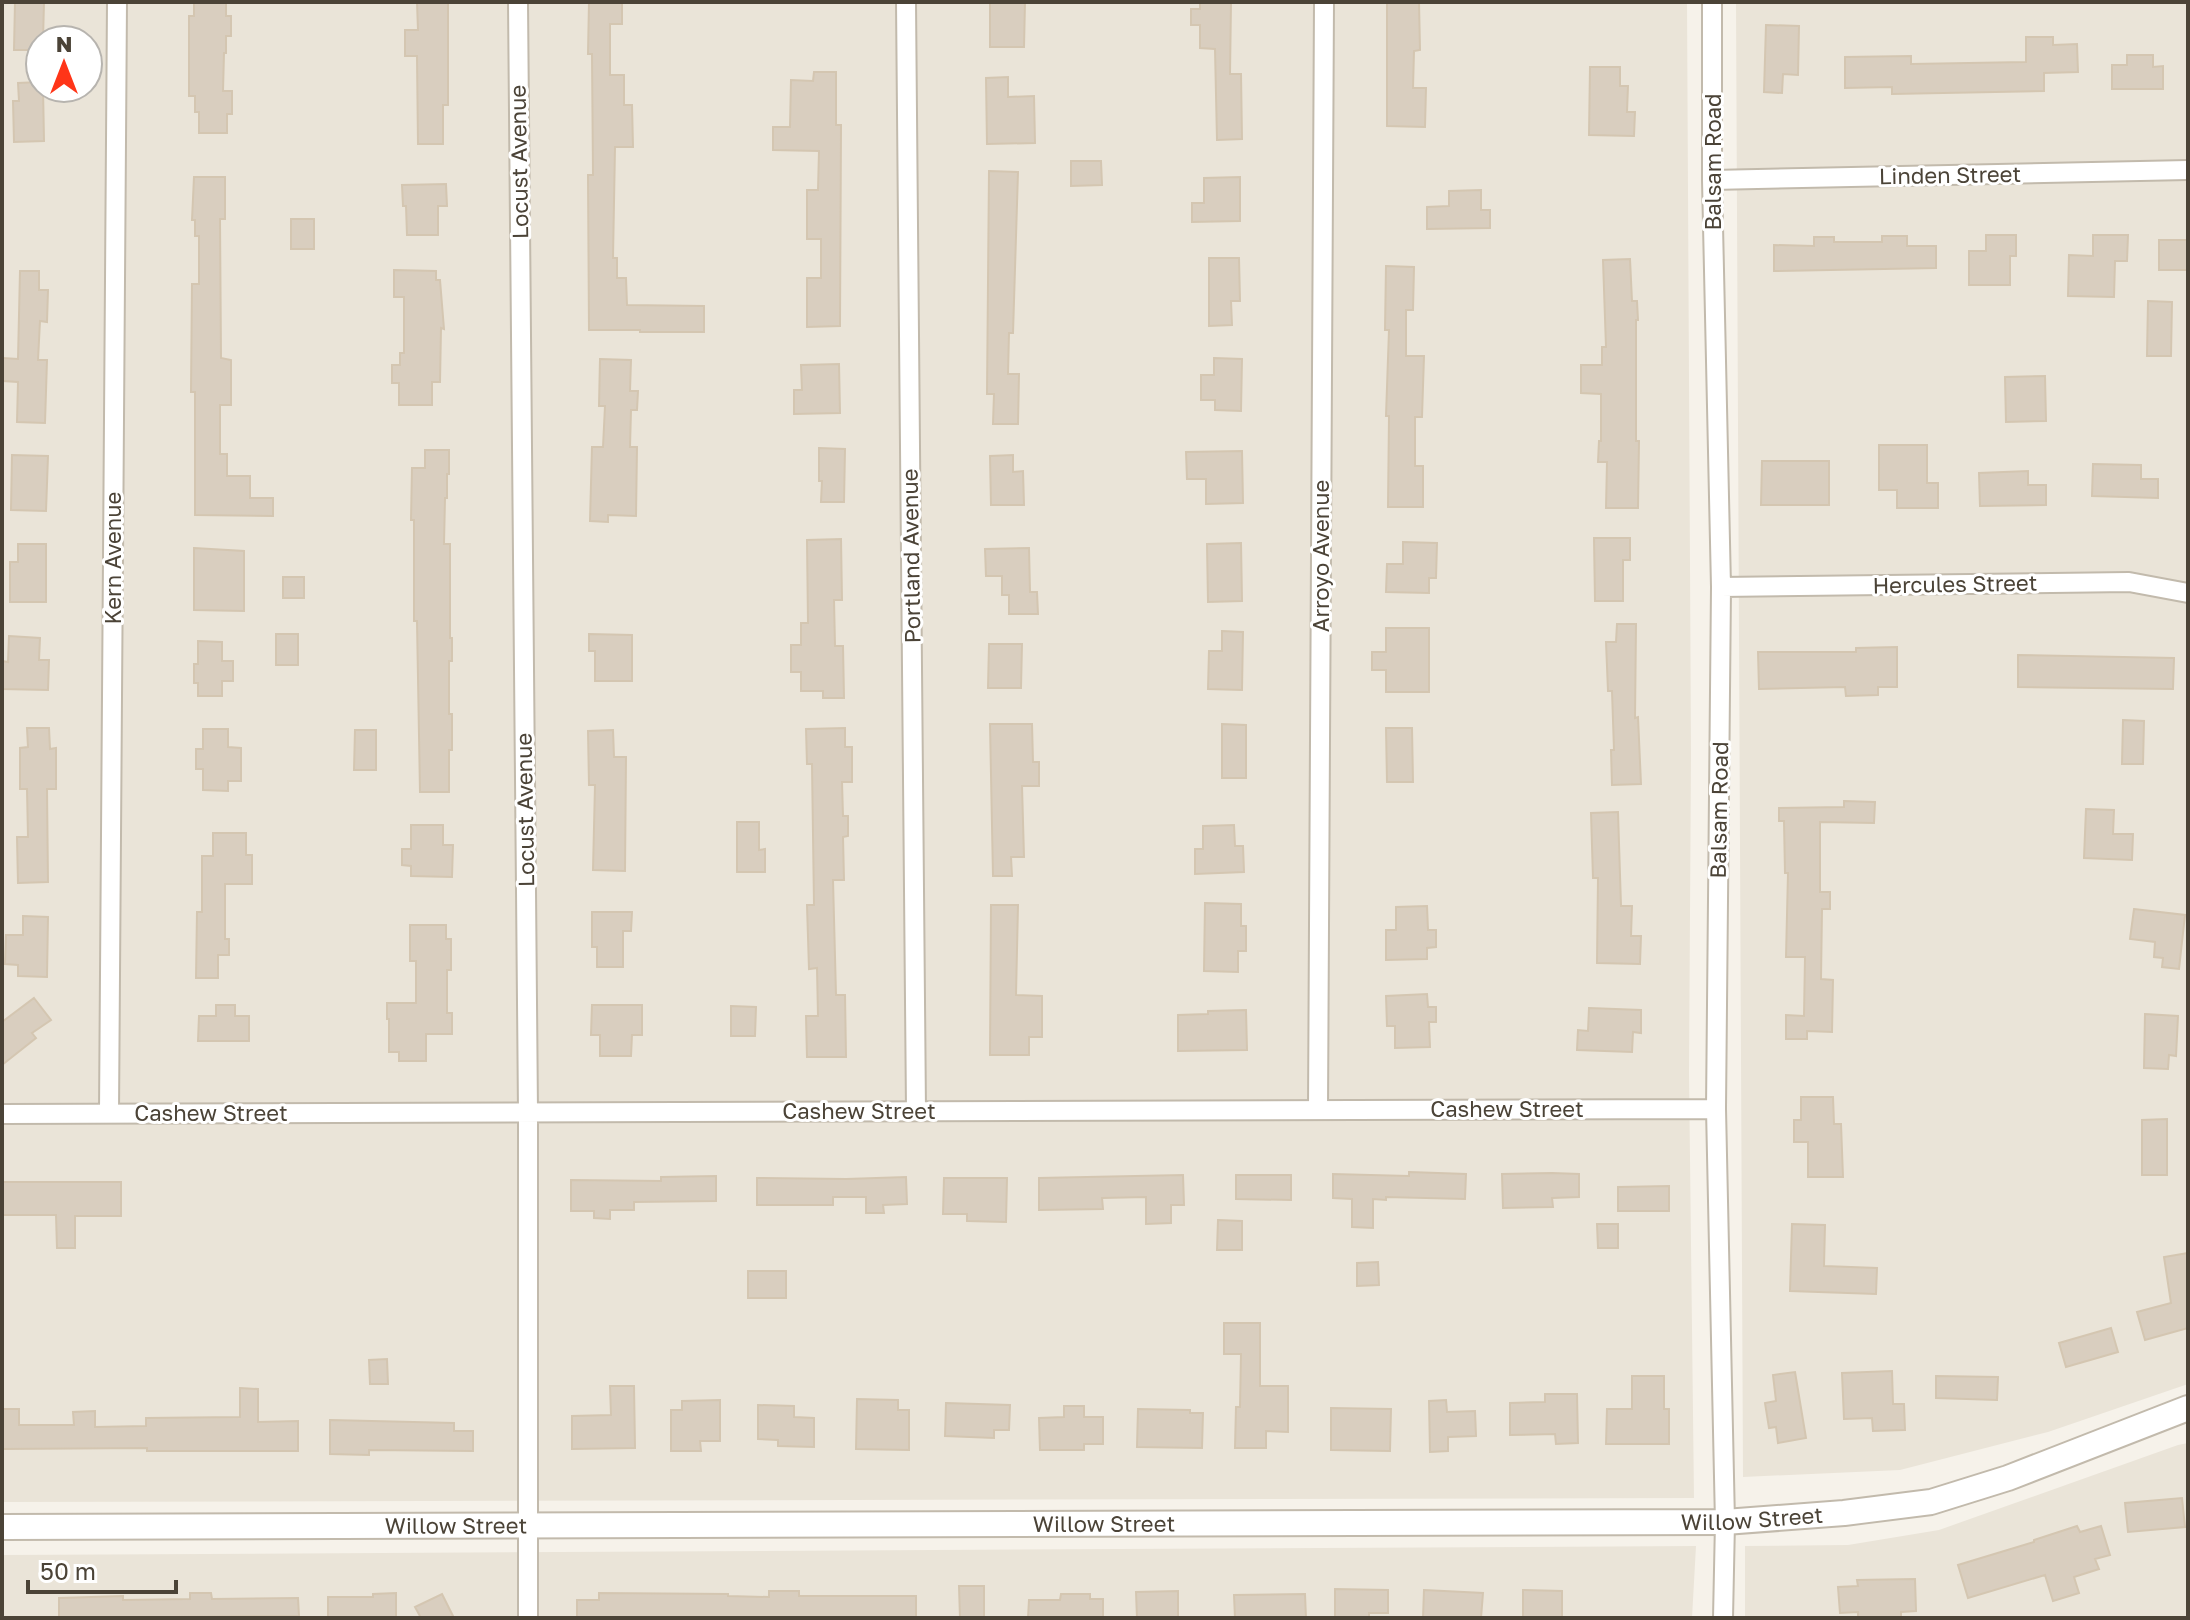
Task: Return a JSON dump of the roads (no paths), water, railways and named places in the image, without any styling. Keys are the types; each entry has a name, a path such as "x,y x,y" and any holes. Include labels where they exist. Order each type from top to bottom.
{"street":[{"name":"Kern Avenue","path":"109,1113 117,2"},
{"name":"Locust Avenue","path":"518,2 528,1112 528,1618"},
{"name":"Portland Avenue","path":"906,2 916,1111"},
{"name":"Arroyo Avenue","path":"1318,1110 1324,2"},
{"name":"Balsam Road","path":"1712,2 1712,180 1721,587 1716,1109 1725,1522 1723,1618"},
{"name":"Linden Street","path":"1712,180 2188,170"},
{"name":"Hercules Street","path":"1721,587 2129,582 2188,593"},
{"name":"Cashew Street","path":"2,1114 1716,1109"},
{"name":"Willow Street","path":"2,1527 1725,1522 1844,1513 1931,1502 2008,1478 2188,1408"}]}
